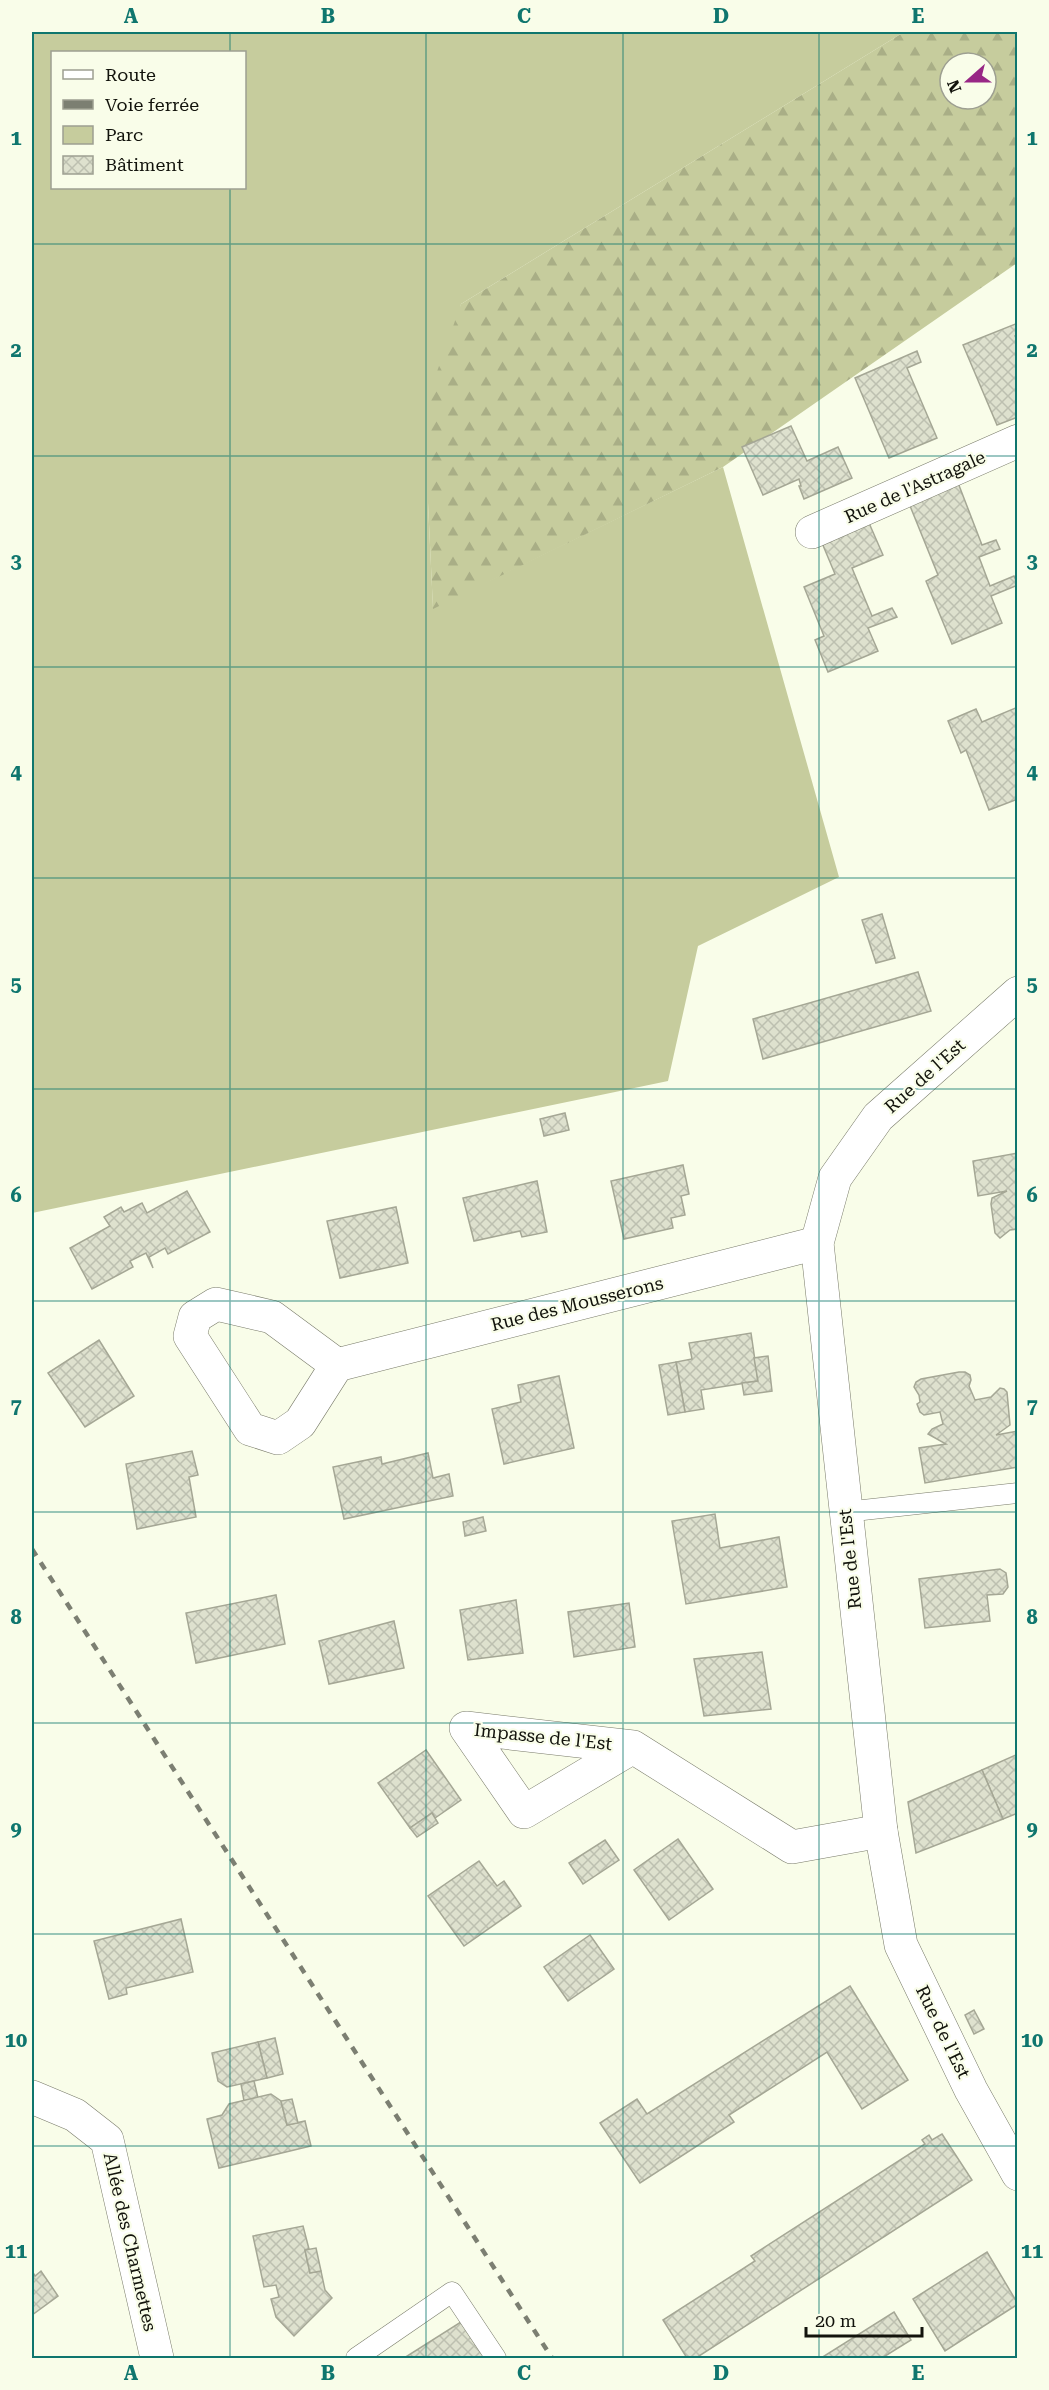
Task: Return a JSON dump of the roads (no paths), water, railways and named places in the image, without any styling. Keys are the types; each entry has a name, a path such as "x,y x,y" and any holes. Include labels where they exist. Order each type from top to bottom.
{"street":[{"name":"Rue de l'Astragale","path":"812,532 1017,441"},
{"name":"Rue de l'Est","path":"1017,993 878,1117 835,1178 817,1243 881,1831 901,1946 971,2090 1017,2174"},
{"name":"Rue des Mousserons","path":"337,1365 817,1243"},
{"path":"216,1305 272,1317 337,1365 300,1423 278,1438 250,1429 190,1336 195,1317 216,1305"},
{"name":"Impasse de l'Est","path":"633,1747 792,1847 881,1831"},
{"name":"Allée des Charmettes","path":"32,2097 75,2115 107,2140 157,2358"}],"lane":[{"path":"845,1512 1017,1493"},
{"path":"357,2358 452,2292 496,2358"}],"railway":[{"path":"32,1549 552,2358"}]}
